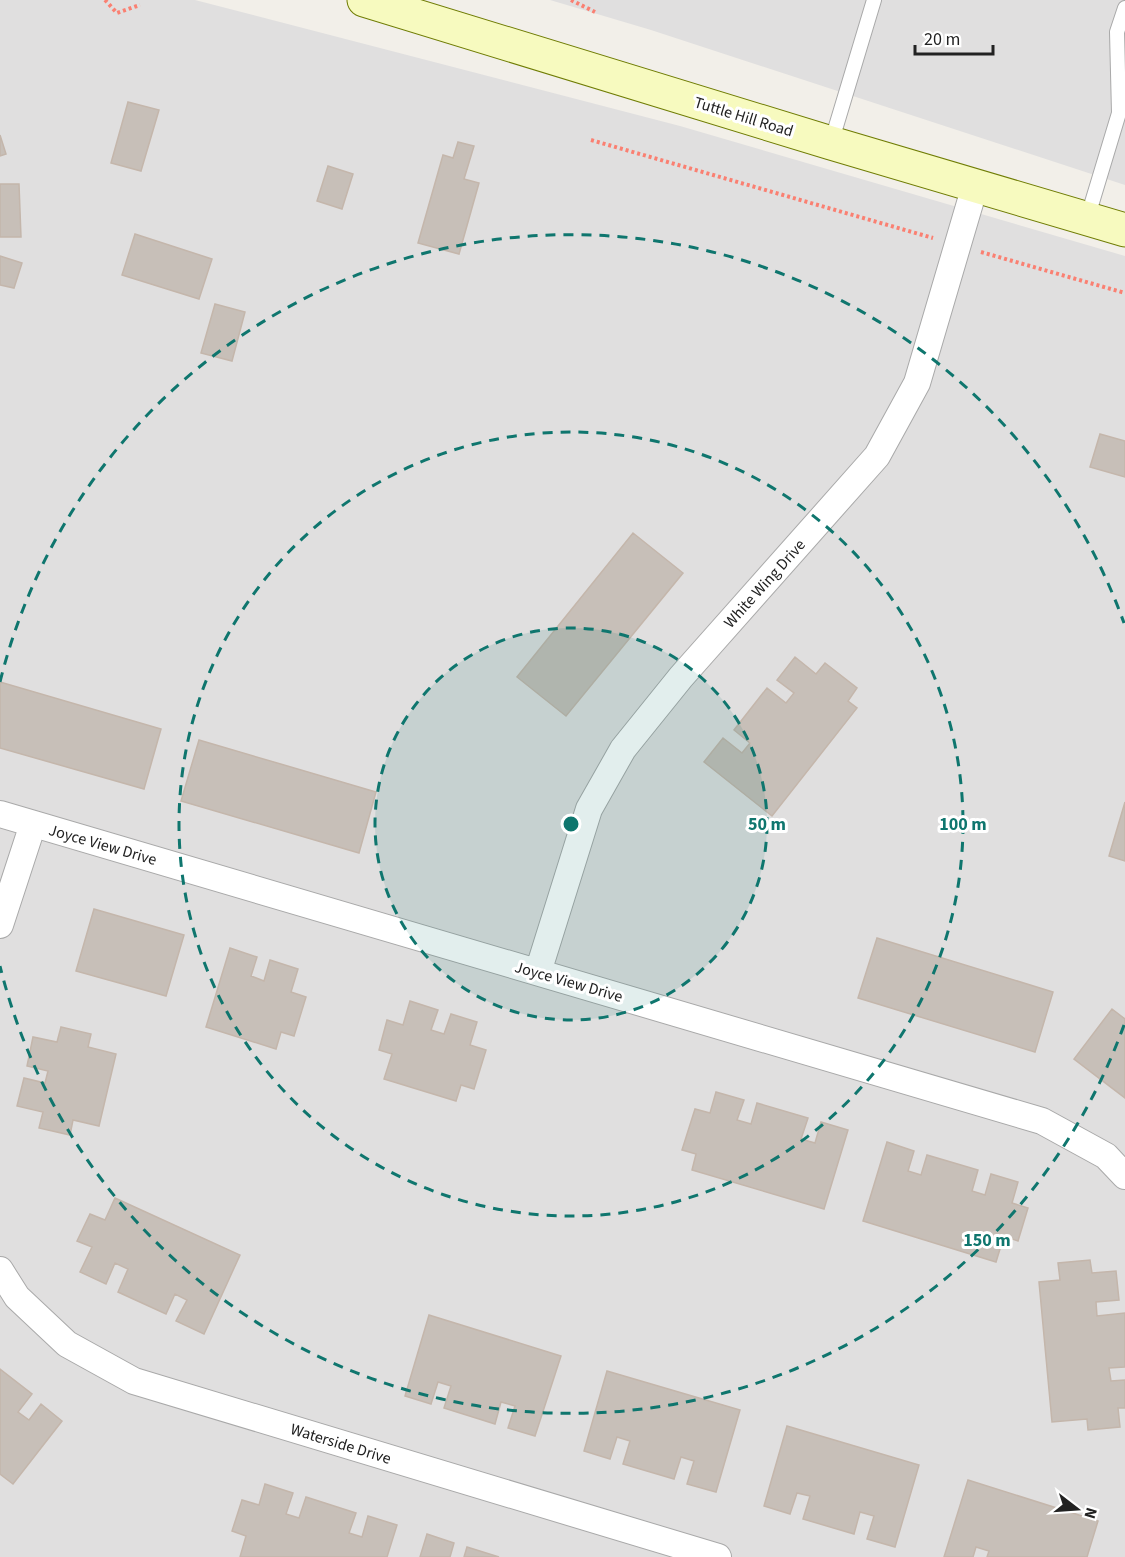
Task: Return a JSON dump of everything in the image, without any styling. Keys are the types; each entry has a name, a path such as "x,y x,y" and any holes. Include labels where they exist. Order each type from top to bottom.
{"main road":[{"name":"Tuttle Hill Road","path":"363,0 415,7 831,143 1125,230"}],"street":[{"name":"White Wing Drive","path":"538,972 589,809 624,749 681,677 877,456 917,383 975,186"},
{"name":"Joyce View Drive","path":"0,814 1042,1121 1106,1156 1125,1176"},
{"path":"0,926 33,824"},
{"name":"Waterside Drive","path":"0,1270 16,1297 68,1344 134,1381 718,1557"}],"lane":[{"path":"831,143 874,0"},
{"path":"1087,219 1122,106 1117,32 1125,8"}],"path":[{"path":"105,0 117,13 140,5"},
{"path":"571,0 595,12"},
{"path":"591,140 1125,293"}],"shaded area":[{"path":"0,0 195,0 680,126 1125,256 1125,1557 0,1557"},
{"path":"550,0 1125,0 1125,185 651,30"}],"building":[{"path":"128,102 159,110 141,171 111,163"},
{"path":"0,135 6,154 0,156"},
{"path":"458,142 474,146 464,179 479,183 459,254 418,243 443,155 453,158"},
{"path":"328,166 353,174 342,209 317,201"},
{"path":"0,184 19,184 21,237 0,237"},
{"path":"135,234 212,259 199,299 122,275"},
{"path":"0,256 22,263 14,288 0,285"},
{"path":"215,304 245,312 232,361 201,353"},
{"path":"1100,434 1125,441 1125,477 1090,467"},
{"path":"633,533 683,573 566,716 517,677"},
{"path":"795,657 816,674 825,663 857,688 848,701 857,708 772,816 704,762 723,738 742,753 750,743 734,730 767,688 786,703 794,693 777,680"},
{"path":"0,682 161,729 144,789 0,748"},
{"path":"199,740 376,792 359,853 181,801"},
{"path":"1125,802 1125,861 1109,856"},
{"path":"94,909 184,935 166,996 76,971"},
{"path":"877,938 1053,992 1035,1052 858,998"},
{"path":"230,948 257,957 251,976 264,981 270,960 298,969 291,992 306,997 294,1036 281,1032 276,1049 206,1027"},
{"path":"410,1001 438,1010 431,1030 444,1034 451,1014 477,1022 470,1045 486,1050 474,1089 461,1085 456,1101 384,1079 392,1054 379,1050 387,1020 403,1025"},
{"path":"1112,1009 1125,1019 1125,1098 1074,1059"},
{"path":"61,1027 91,1034 88,1047 116,1054 99,1126 73,1120 70,1135 39,1128 43,1112 17,1106 24,1078 45,1083 48,1071 27,1066 33,1037 57,1042"},
{"path":"716,1092 744,1100 737,1120 751,1124 757,1103 808,1118 801,1139 815,1143 821,1122 848,1130 824,1209 692,1170 696,1154 682,1150 695,1109 710,1113"},
{"path":"887,1142 914,1151 908,1171 921,1175 927,1155 978,1170 972,1191 985,1195 991,1174 1018,1182 1012,1203 1028,1208 1018,1241 1004,1236 996,1262 863,1221"},
{"path":"115,1198 240,1255 204,1334 176,1321 187,1300 175,1294 166,1314 118,1292 128,1269 115,1263 106,1284 80,1272 92,1247 77,1241 90,1214 105,1220"},
{"path":"1090,1260 1092,1273 1116,1271 1119,1300 1096,1302 1097,1316 1125,1313 1125,1367 1109,1368 1111,1381 1125,1380 1125,1408 1118,1408 1120,1427 1088,1430 1087,1419 1052,1422 1039,1282 1060,1280 1058,1263"},
{"path":"429,1315 561,1356 535,1436 508,1428 515,1406 501,1402 495,1424 444,1408 451,1386 438,1382 431,1404 405,1396"},
{"path":"0,1369 32,1394 18,1412 29,1420 41,1404 62,1421 13,1484 0,1474"},
{"path":"607,1371 740,1410 716,1492 687,1484 694,1461 681,1457 674,1479 623,1464 630,1441 617,1437 610,1459 584,1451"},
{"path":"787,1426 919,1465 895,1547 867,1539 874,1516 860,1512 854,1534 803,1519 810,1496 797,1493 790,1514 764,1506"},
{"path":"968,1480 1098,1521 1087,1557 987,1557 989,1551 976,1547 973,1557 944,1557"},
{"path":"265,1484 293,1493 286,1514 299,1518 306,1497 356,1513 349,1533 362,1537 368,1516 397,1525 387,1557 240,1557 246,1536 232,1531 242,1500 259,1505"},
{"path":"427,1534 454,1543 450,1557 420,1557"},
{"path":"467,1547 499,1557 464,1557"}]}
